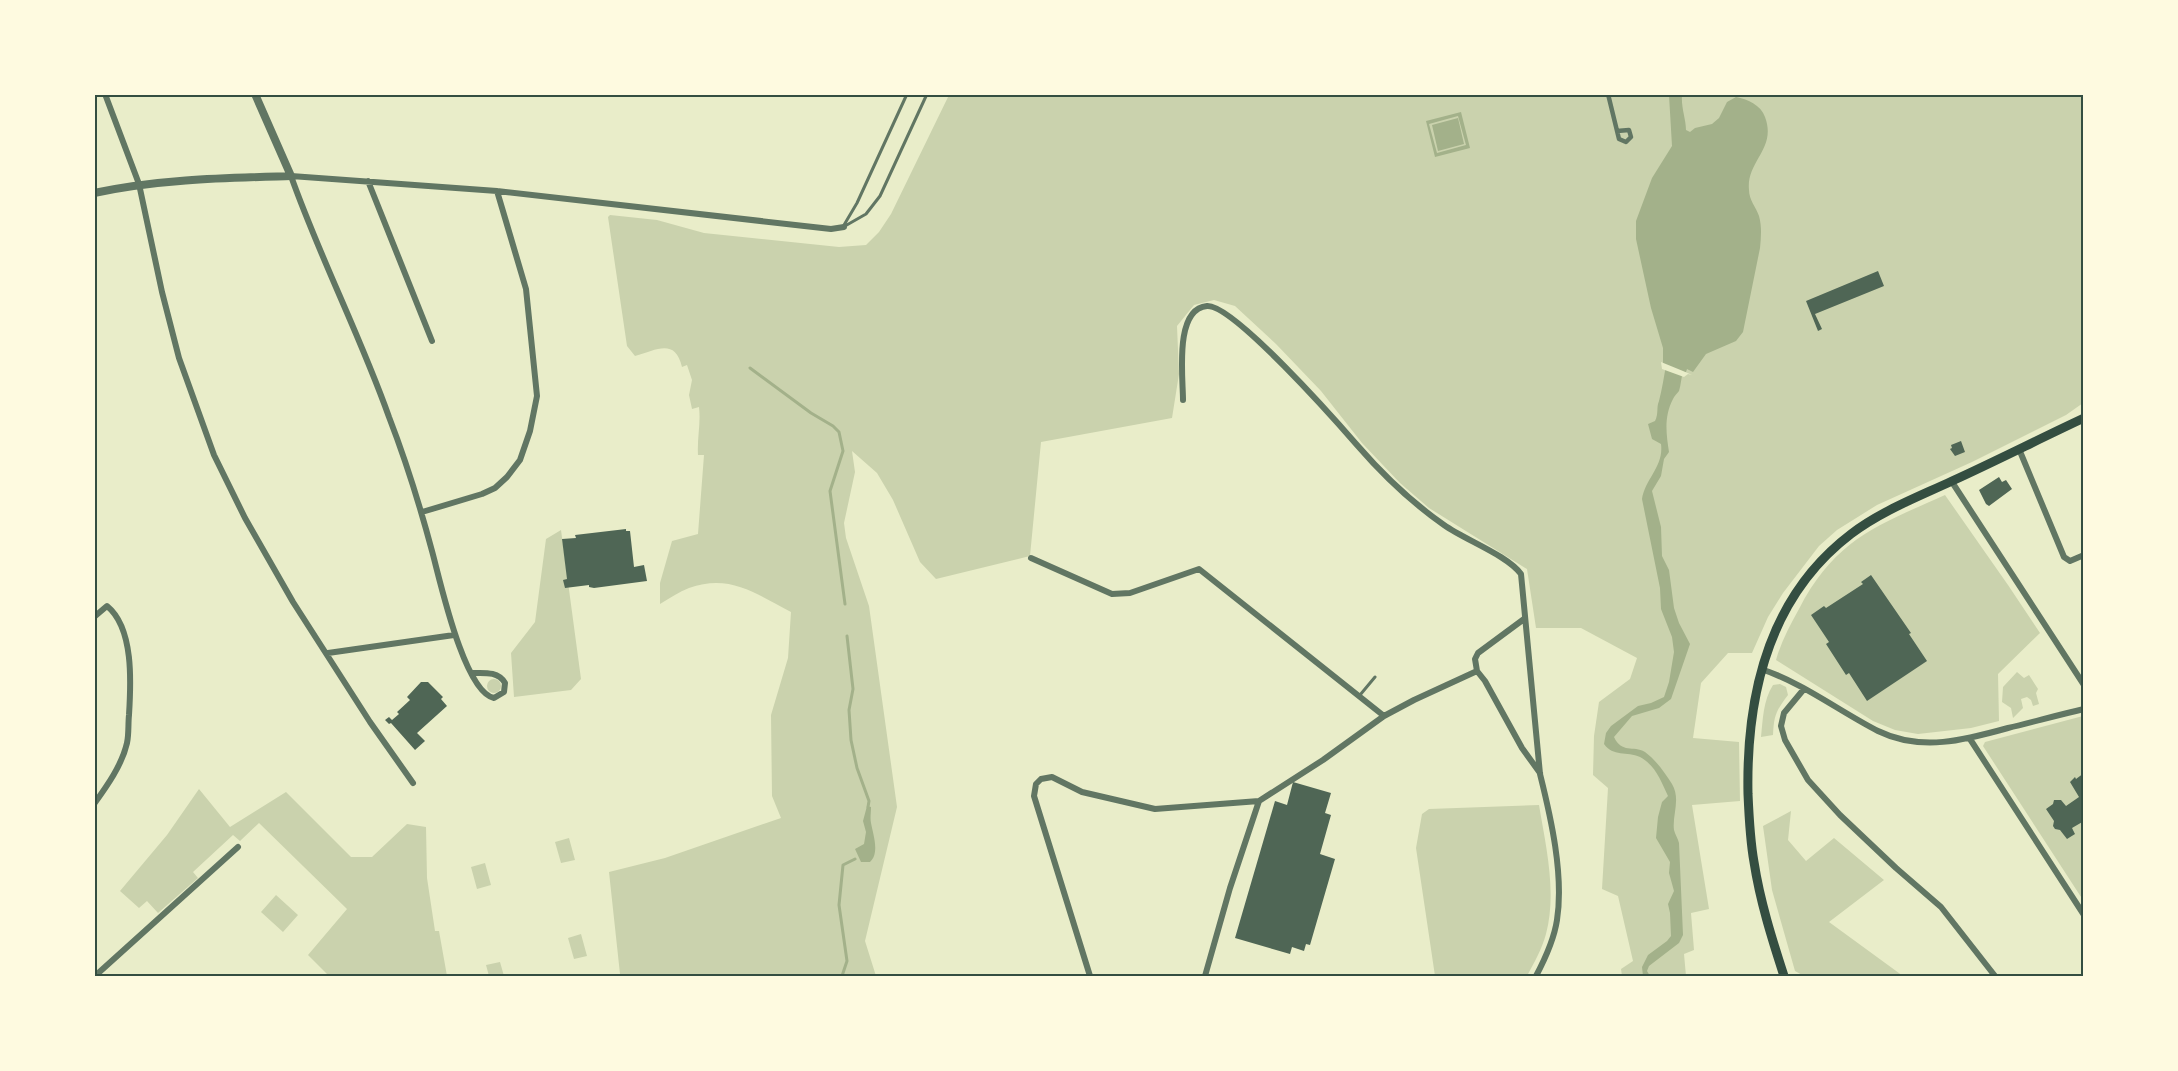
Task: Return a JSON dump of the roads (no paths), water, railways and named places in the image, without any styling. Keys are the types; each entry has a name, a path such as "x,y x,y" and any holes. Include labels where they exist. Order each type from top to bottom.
{"main road":[{"path":"1785,976 1760,894 1749,830 1748,766 1751,719 1761,669 1788,608 1812,571 1852,533 1871,521 2084,418"}],"street":[{"path":"105,94 139,184 179,358 203,429 244,518 293,602 328,653 370,722 413,783"},
{"path":"255,94 389,416 422,512 454,635 472,673 481,691 487,696 498,697 504,692 506,686 502,677 495,674 472,673"},
{"path":"1608,94 1617,131"},
{"path":"94,193 139,184 185,179 291,176 497,191 831,229 843,227"},
{"path":"368,181 432,341"},
{"path":"422,512 495,488 520,460 530,431 537,396 526,289 497,191"},
{"path":"1183,400 1182,340 1185,329 1190,317 1197,310 1206,306 1213,307 1229,317 1272,353 1317,399 1393,484 1413,502 1446,527 1510,562 1517,569 1521,579 1540,774 1548,806 1558,877 1557,922 1552,942 1536,976"},
{"path":"2019,449 2064,557 2070,561 2084,555"},
{"path":"1952,482 2084,685"},
{"path":"1031,558 1112,594 1130,593 1199,569 1384,716"},
{"path":"94,617 107,606 116,613 127,646 131,684 127,744 110,782 94,804"},
{"path":"1524,620 1478,653 1475,659 1477,671 1540,774"},
{"path":"328,653 454,635"},
{"path":"1761,669 1788,679 1880,732 1928,743 1970,739 2084,709"},
{"path":"1090,976 1034,796 1036,784 1041,779 1052,777 1082,792 1155,809 1259,801 1323,760 1384,716 1477,671"},
{"path":"1804,689 1784,713 1781,726 1788,746 1808,780 1840,815 1896,868 1941,906 1995,976"},
{"path":"1970,739 2084,915"},
{"path":"1205,976 1230,888 1259,801"},
{"path":"95,976 238,847"}],"lane":[{"path":"843,227 862,193 907,94"},
{"path":"843,227 866,214 880,196 927,94"},
{"path":"1358,696 1375,677"}],"waterway":[{"path":"750,368 839,432 843,451 830,491 845,604"},
{"path":"847,636 853,689 849,710 851,740 857,768 869,801 868,807"},
{"path":"842,976 847,961 839,905 843,865 855,859"}]}
